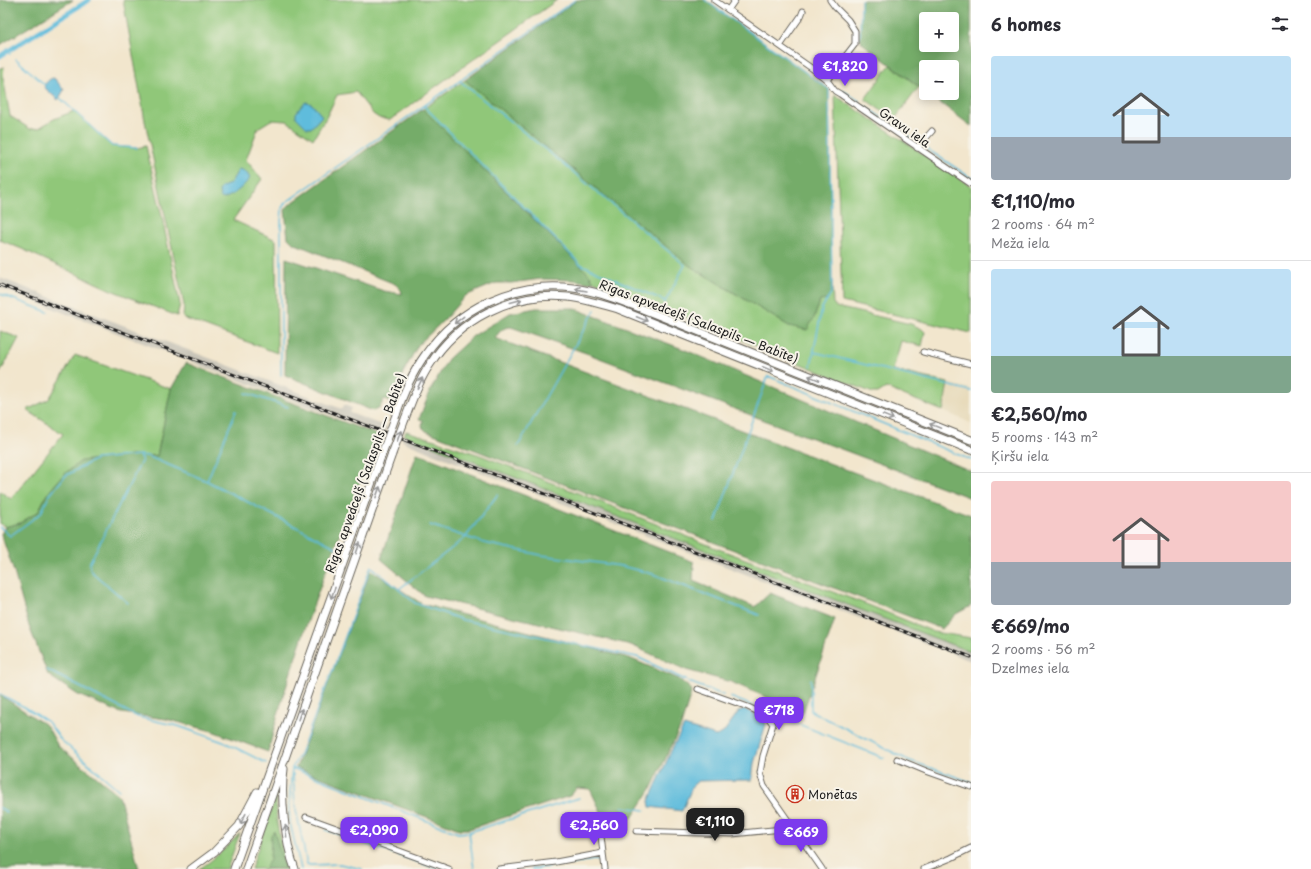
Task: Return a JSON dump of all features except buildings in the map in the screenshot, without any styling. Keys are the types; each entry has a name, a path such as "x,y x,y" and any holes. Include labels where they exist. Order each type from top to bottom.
{"highway":[{"name":"Rīgas apvedceļš (Salaspils — Babīte)","path":"234,869 396,415 409,383 425,355 442,335 464,316 488,301 512,292 537,288 564,288 598,293 635,306 971,440"},
{"name":"Rīgas apvedceļš (Salaspils — Babīte)","path":"246,869 415,392 429,365 446,344 461,330 487,312 505,304 531,298 557,296 586,300 618,309 971,450"},
{"path":"287,751 282,791 288,841 295,869"},
{"path":"191,869 214,852 239,826 268,773"}],"street":[{"name":"Gravu iela","path":"714,0 827,80 835,91 971,184"},
{"path":"728,10 735,0"},
{"path":"827,80 855,44 855,31 848,20 830,0"},
{"path":"780,46 803,11"},
{"path":"917,148 932,130"},
{"path":"923,352 971,364"},
{"path":"698,688 767,716 773,724 763,756 760,773 764,786 822,869"},
{"path":"898,759 971,787"},
{"path":"306,817 449,869"},
{"path":"599,820 605,869"},
{"path":"636,831 732,834 793,828"},
{"path":"924,869 971,848"},
{"path":"499,869 556,862 603,853"}],"shaded area":[{"path":"0,278 342,409 344,405 352,408 350,413 387,427 384,435 0,288"},
{"path":"948,383 971,389 971,423 943,411"},
{"path":"404,435 971,652 971,661 424,450 402,441"}],"green space":[{"path":"0,0 73,0 0,45"},
{"path":"123,0 557,0 390,120 379,118 373,114 356,92 337,95 326,118 313,139 287,121 271,120 258,128 246,160 262,179 233,220 276,240 277,353 183,318 184,305 145,121"},
{"path":"577,0 705,0 829,89 832,287 831,293 827,300 820,301 814,318 807,330 789,326 690,266 465,80"},
{"path":"861,0 971,0 971,126 936,100 959,100 959,60 919,60 919,87 862,43 860,37"},
{"path":"890,65 919,87 894,120 865,99"},
{"path":"4,67 3,77 10,116 30,129 39,128 54,119 74,111 112,146 137,148 146,146 180,304 177,316 111,290 0,240 0,68"},
{"path":"465,80 690,266 789,326 814,318 820,301 831,293 832,287 833,303 836,307 911,324 922,329 925,332 922,346 901,341 893,370 948,383 943,411 886,388 878,393 873,393 593,281 590,275 423,109"},
{"path":"835,95 971,186 971,333 842,302"},
{"path":"423,109 590,275 593,281 591,283 574,280 541,279 511,283 496,283 465,296 446,318 418,345 403,373 393,404 384,399 380,407 373,411 285,375 286,258 384,291 402,294 401,290 395,284 293,243 288,238 285,210 289,205"},
{"path":"536,308 573,308 683,349 971,471 971,498 586,353 511,327 502,330 495,338 971,515 971,606 956,614 942,629 426,431 422,427 423,420 419,419 431,389 448,359 473,336 510,313"},
{"path":"0,331 19,338 0,373"},
{"path":"75,355 171,389 157,456 130,455 47,494 38,512 20,523 5,527 0,523 0,491 11,499 63,434 27,410 49,399"},
{"path":"186,363 378,435 304,632 268,752 212,731 166,719 121,713 78,695 48,675 29,626 14,572 1,534 5,527 20,523 38,512 47,494 64,474 81,461 130,455 157,456 171,389"},
{"path":"406,431 480,455 716,548 866,604 934,632 971,638 971,652 404,435"},
{"path":"417,453 694,562 693,581 755,607 770,593 835,619 803,713 731,682 686,670 631,645 425,596 381,559"},
{"path":"371,570 422,604 629,658 679,679 692,690 681,726 651,789 632,818 603,816 590,789 577,788 570,796 469,829 459,829 296,768"},
{"path":"0,695 47,726 58,746 119,795 139,869 0,869"},
{"path":"278,790 276,810 278,830 289,869 251,869"},
{"path":"274,831 285,869 264,869 270,860 271,835"},
{"path":"240,833 227,869 199,869 221,852"}],"water":[{"path":"53,78 64,90 58,100 44,87 47,81"},
{"path":"307,102 312,104 322,116 311,128 307,128 296,117 296,113 304,103"},
{"path":"239,169 246,172 250,178 238,190 223,199 220,197 219,191 222,187 230,184"},
{"path":"744,709 763,718 766,724 754,763 752,780 698,781 693,785 682,811 650,807 649,801 684,726 716,736 723,733 739,711"}],"waterway":[{"path":"0,56 89,0"},
{"path":"281,375 281,224 282,208 285,203 575,0"},
{"path":"705,0 829,89 832,287 831,293 822,308 811,366"},
{"path":"860,37 861,0"},
{"path":"16,59 45,85"},
{"path":"460,81 561,162 685,265 664,304"},
{"path":"842,90 859,101"},
{"path":"60,98 112,146 137,148"},
{"path":"424,106 580,264 665,301"},
{"path":"865,106 917,142"},
{"path":"924,147 971,178"},
{"path":"603,285 606,276"},
{"path":"0,294 48,312"},
{"path":"518,446 595,310"},
{"path":"814,352 971,391"},
{"path":"716,521 768,376 971,460"},
{"path":"246,393 288,407"},
{"path":"207,481 236,411"},
{"path":"0,527 10,536 41,513 49,496 65,476 96,459 139,455 147,456 207,481 337,548"},
{"path":"128,603 94,574 90,568 90,562 142,460 139,455"},
{"path":"399,589 465,538 498,494"},
{"path":"430,525 484,543 541,555 621,566 653,574 759,615"},
{"path":"301,869 290,823 289,807 292,768 300,754 371,566 415,603 463,620 637,657 694,684 723,695"},
{"path":"47,670 138,717 178,726 226,743 266,763"},
{"path":"811,679 811,711 908,760 971,782"},
{"path":"0,694 48,722 61,740 119,790"},
{"path":"730,697 884,758"},
{"path":"292,768 458,833 469,832 579,798"},
{"path":"293,774 295,805 307,864 340,864 362,869"},
{"path":"622,807 645,810"},
{"path":"0,808 7,812"},
{"path":"326,830 438,869"},
{"path":"469,832 474,869"},
{"path":"531,869 594,860 600,861 601,869"}],"railway":[{"path":"0,285 971,657"}],"place":[{"name":"Monētas","path":"795,794"}]}
